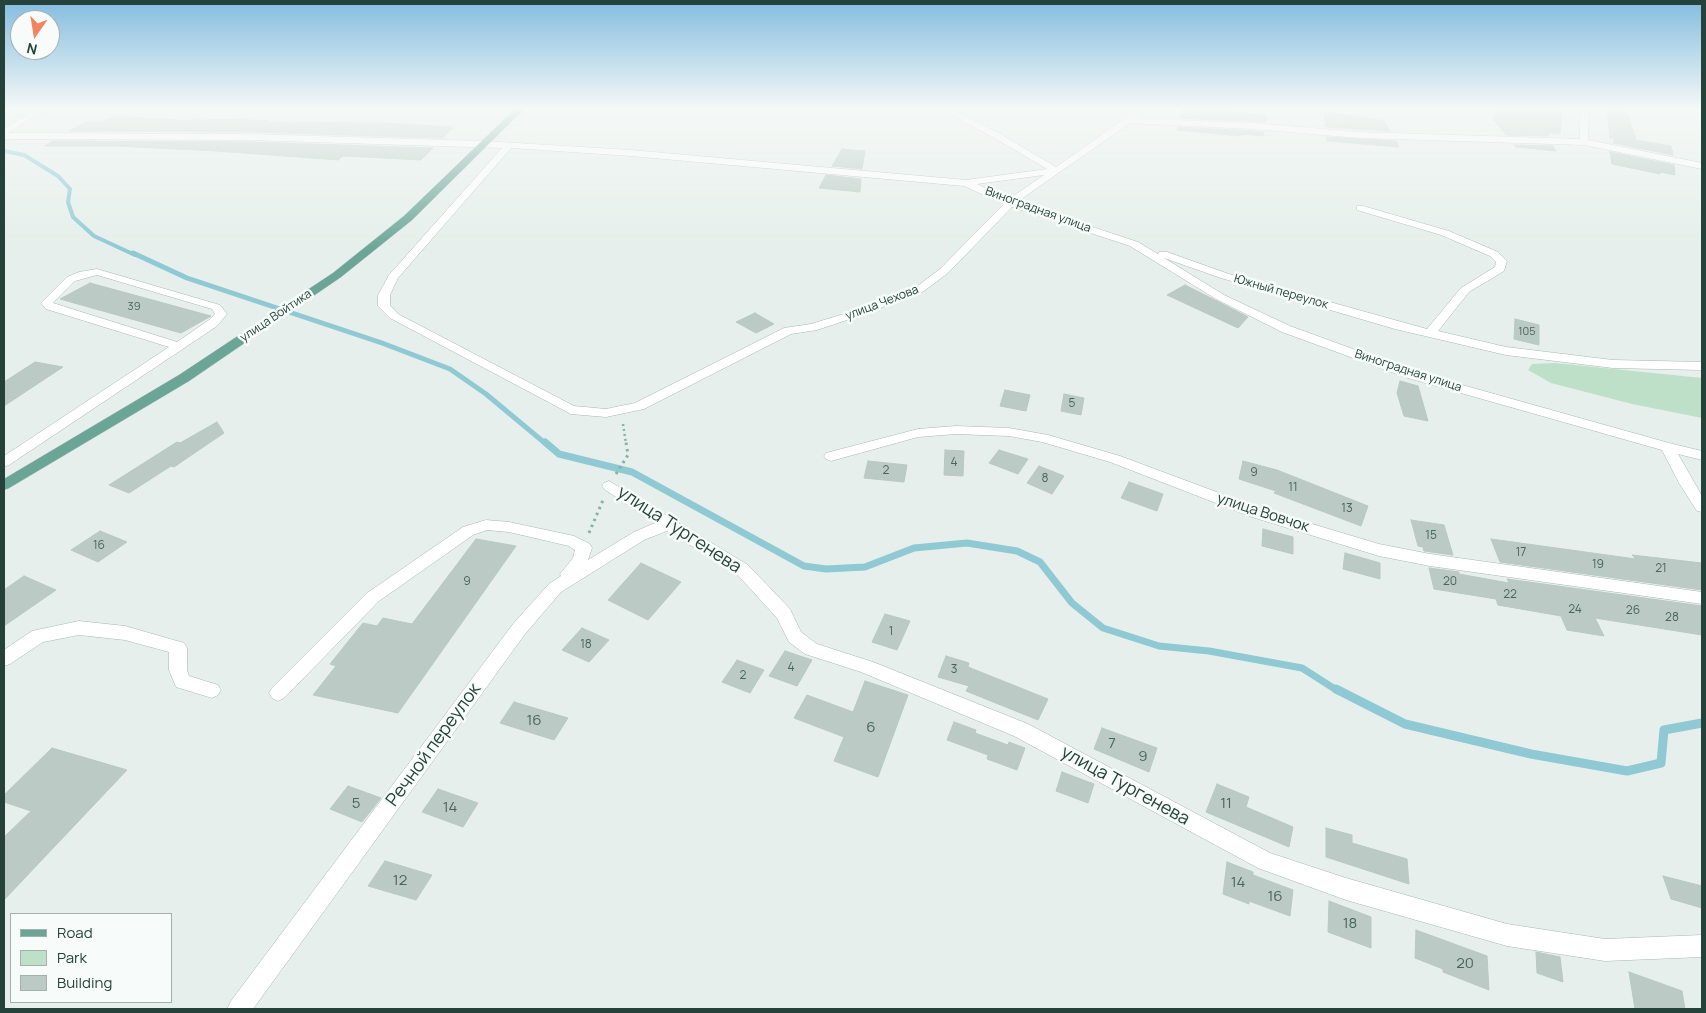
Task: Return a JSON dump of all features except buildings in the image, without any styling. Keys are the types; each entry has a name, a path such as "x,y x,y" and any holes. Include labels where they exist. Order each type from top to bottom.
{"main road":[{"name":"улица Войтика","path":"5,482 184,378 337,274 408,218 471,156"}],"street":[{"name":"улица Чехова","path":"499,156 393,277 384,295 384,306 394,316 571,410 606,413 639,406 788,332 813,327 861,312 920,289 944,271 1010,203 1078,156"},
{"name":"Виноградная улица","path":"668,156 966,183 1010,203 1134,244 1220,296 1286,328 1412,374 1702,455"},
{"path":"1032,156 1057,171"},
{"path":"1654,156 1702,166"},
{"path":"966,183 1057,171"},
{"path":"1360,208 1445,233 1494,254 1502,262 1500,269 1465,290 1430,333"},
{"name":"Южный переулок","path":"1134,244 1225,276 1430,333 1506,351 1613,364 1702,366"},
{"path":"4,462 213,323 221,314 216,307 97,272 83,274 71,279 47,303 50,307 178,346"},
{"name":"улица Вовчок","path":"831,456 918,433 956,430 1009,432 1043,438 1115,460 1257,513 1380,550 1430,560 1702,598"},
{"path":"1668,447 1686,483 1702,507"},
{"name":"улица Тургенева","path":"609,486 742,569 784,614 795,636 811,649 867,667 1021,730 1266,861 1346,889 1507,935 1605,950 1702,946"},
{"name":"Речной переулок","path":"239,1009 519,629 556,588 639,536 668,524"},
{"path":"278,693 373,597 434,552 468,531 486,525 509,527 574,542 584,548 580,560 556,588"},
{"path":"4,659 38,636 79,628 125,633 178,648 178,670 182,682 212,690"}],"path":[{"path":"584,548 609,486 628,455 621,410"}],"green space":[{"path":"1555,363 1702,378 1702,418 1632,404 1551,383 1528,370 1532,364"}],"waterway":[{"path":"26,156 58,176 70,189 68,202 73,217 94,236 135,255"},
{"path":"133,253 187,278 382,343 450,369 486,394 546,444"},
{"path":"545,442 559,454 632,472 804,566 826,569 865,567 914,548 967,543 1017,551 1040,562 1072,603 1103,628 1159,646 1209,651 1302,668 1338,691"},
{"path":"1336,689 1405,724 1531,754 1627,771 1661,763 1664,730 1702,723"}]}
